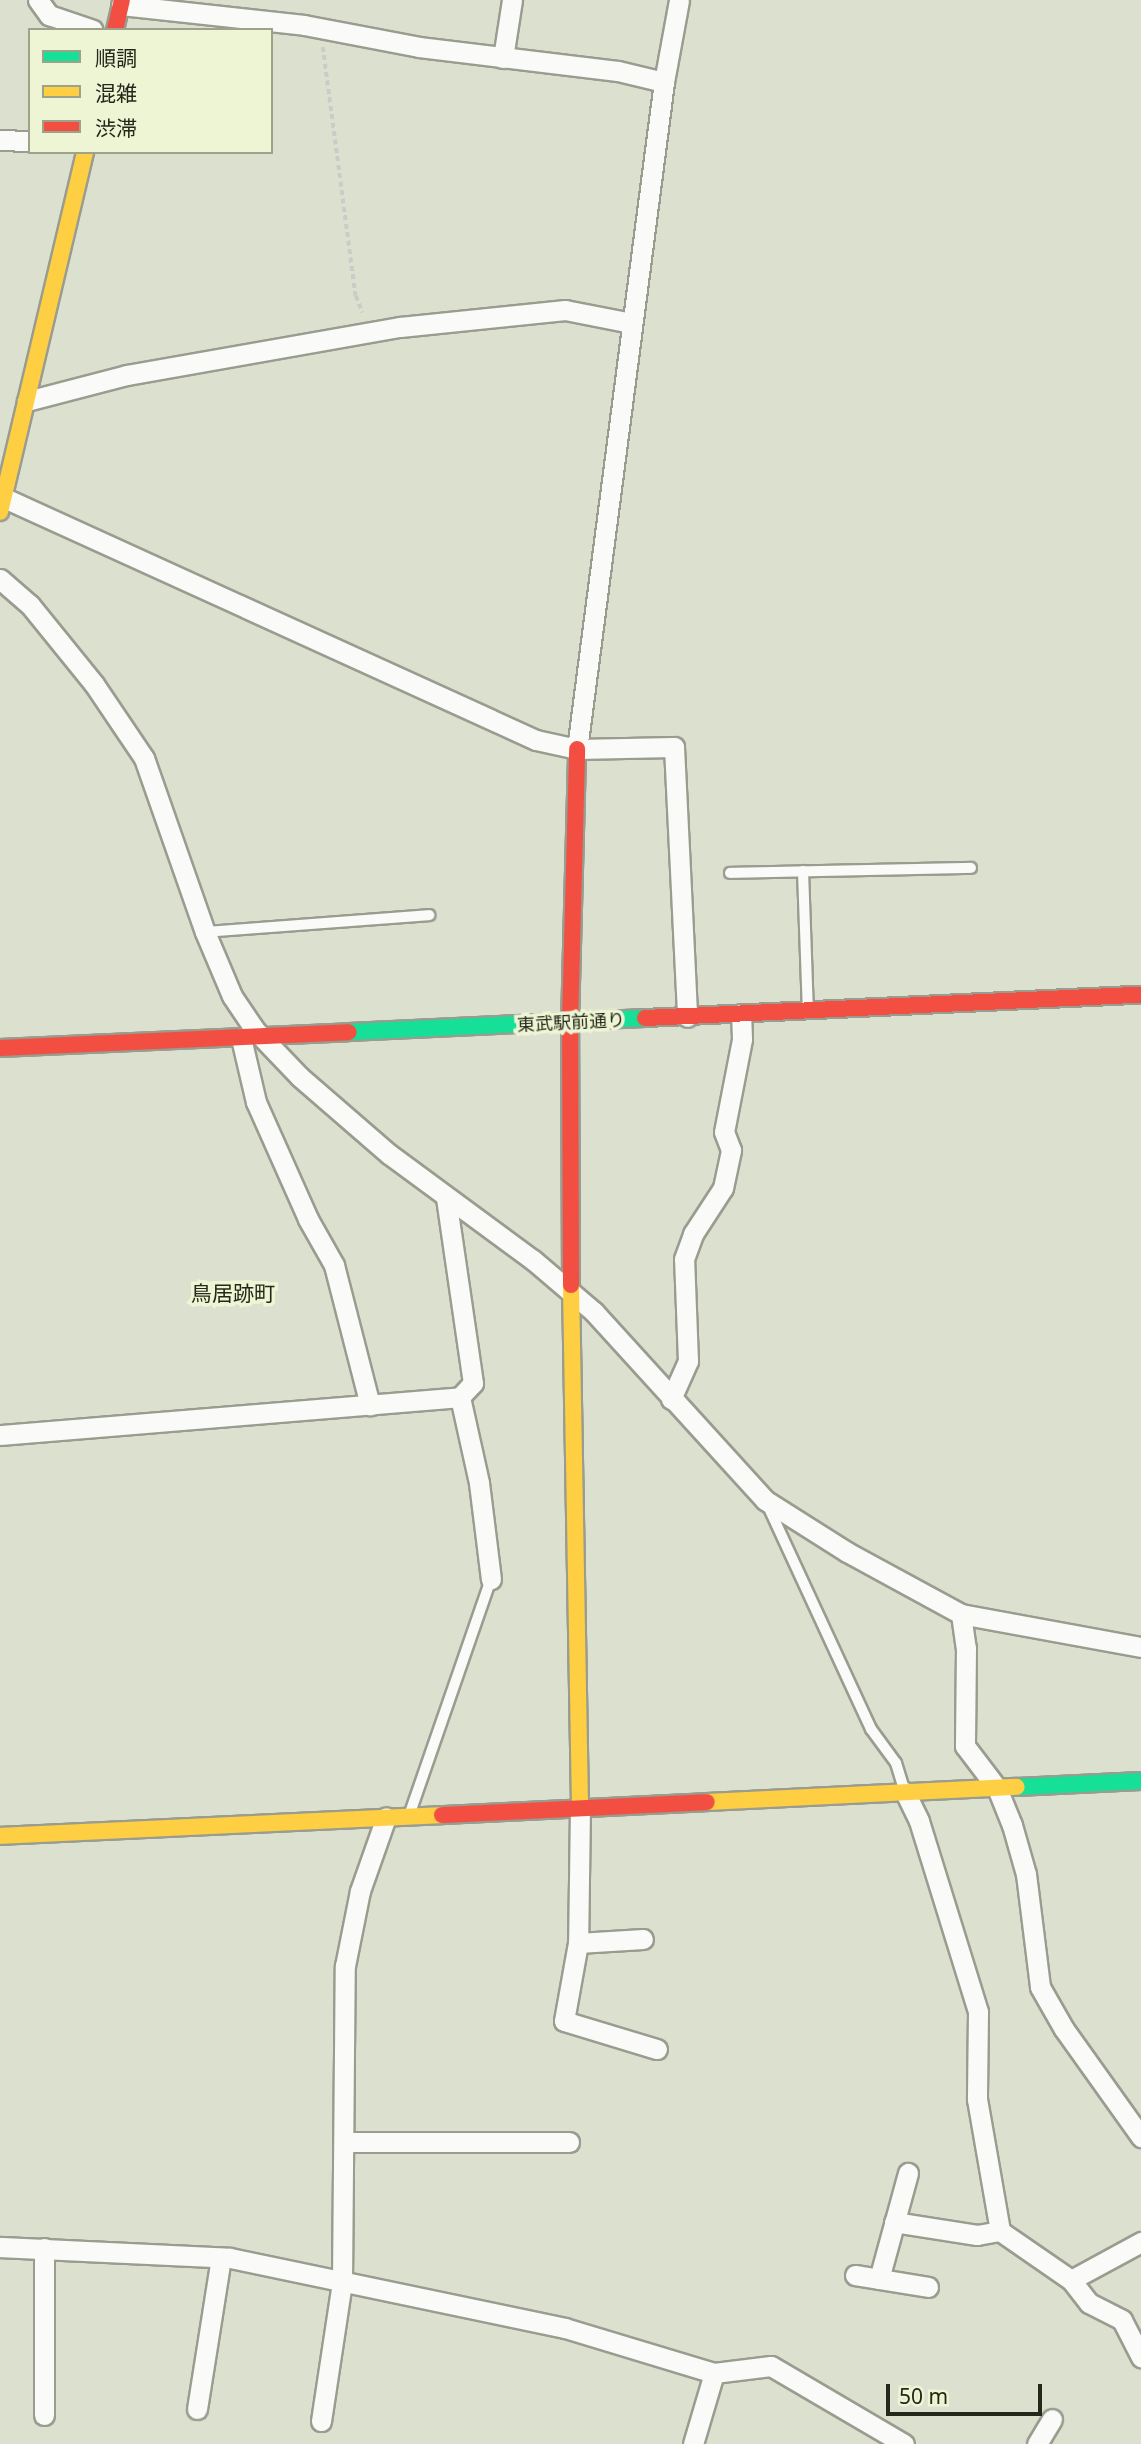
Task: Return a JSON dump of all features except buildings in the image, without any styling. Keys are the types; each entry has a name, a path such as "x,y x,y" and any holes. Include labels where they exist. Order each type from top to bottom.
{"street":[{"path":"38,0 50,15 87,28"},
{"path":"503,58 512,0"},
{"path":"657,2049 564,2021 578,1943 580,1808 571,1293 570,1023 576,748 664,82 679,0"},
{"path":"115,28 121,3 320,29 664,82"},
{"path":"0,140 28,141"},
{"path":"85,154 1,502 403,684 536,740 576,748 674,747 687,1017"},
{"path":"27,401 127,375 371,332 565,310 631,324"},
{"path":"0,579 30,605 94,684 144,758 205,932 232,996 300,1077 446,1198 533,1260 594,1312 765,1500 847,1552 961,1614 1141,1647"},
{"name":"東武駅前通り","path":"0,1048 1141,995"},
{"path":"671,1399 688,1361 684,1259 693,1234 723,1188 732,1150 724,1132 742,1039 741,1014"},
{"path":"241,1038 256,1102 308,1219 334,1265 370,1405"},
{"path":"0,1435 460,1397 473,1383 446,1198"},
{"path":"460,1397 479,1483 491,1579"},
{"path":"961,1614 966,1648 965,1746 997,1788 1026,1874 1041,1987 1063,2029 1141,2137"},
{"path":"0,1836 1141,1781"},
{"path":"905,1793 919,1821 978,2012 977,2099 1000,2231"},
{"path":"321,2421 342,2281 345,1966 360,1891 386,1817"},
{"path":"578,1943 643,1939"},
{"path":"344,2142 569,2142"},
{"path":"879,2279 908,2173"},
{"path":"894,2222 977,2235 1000,2231 1071,2280 1089,2303 1122,2320 1141,2357"},
{"path":"1071,2280 1141,2242"},
{"path":"0,2247 220,2258 565,2328 714,2373 771,2365 875,2436 904,2444"},
{"path":"44,2249 44,2415"},
{"path":"197,2409 220,2258"},
{"path":"855,2275 928,2287"},
{"path":"692,2444 714,2373"},
{"path":"1037,2444 1052,2418"}],"lane":[{"path":"730,873 971,868"},
{"path":"803,872 808,1011"},
{"path":"205,932 429,915"},
{"path":"765,1500 871,1730 895,1763 905,1793"},
{"path":"409,1816 491,1579"}],"path":[{"path":"320,29 356,296 371,332"}],"traffic: fast":[{"path":"349,1032 645,1018"},
{"path":"1017,1787 1141,1781"}],"traffic: slow":[{"path":"0,512 85,154"},
{"path":"571,1285 580,1808"},
{"path":"707,1802 1017,1787"},
{"path":"0,1836 442,1815"}],"traffic: jam":[{"path":"115,28 122,0"},
{"path":"571,1285 570,1023 577,749"},
{"path":"645,1018 1141,995"},
{"path":"0,1048 349,1032"},
{"path":"442,1815 707,1802"}],"district":[{"name":"鳥居跡町","path":"233,1293"}]}
